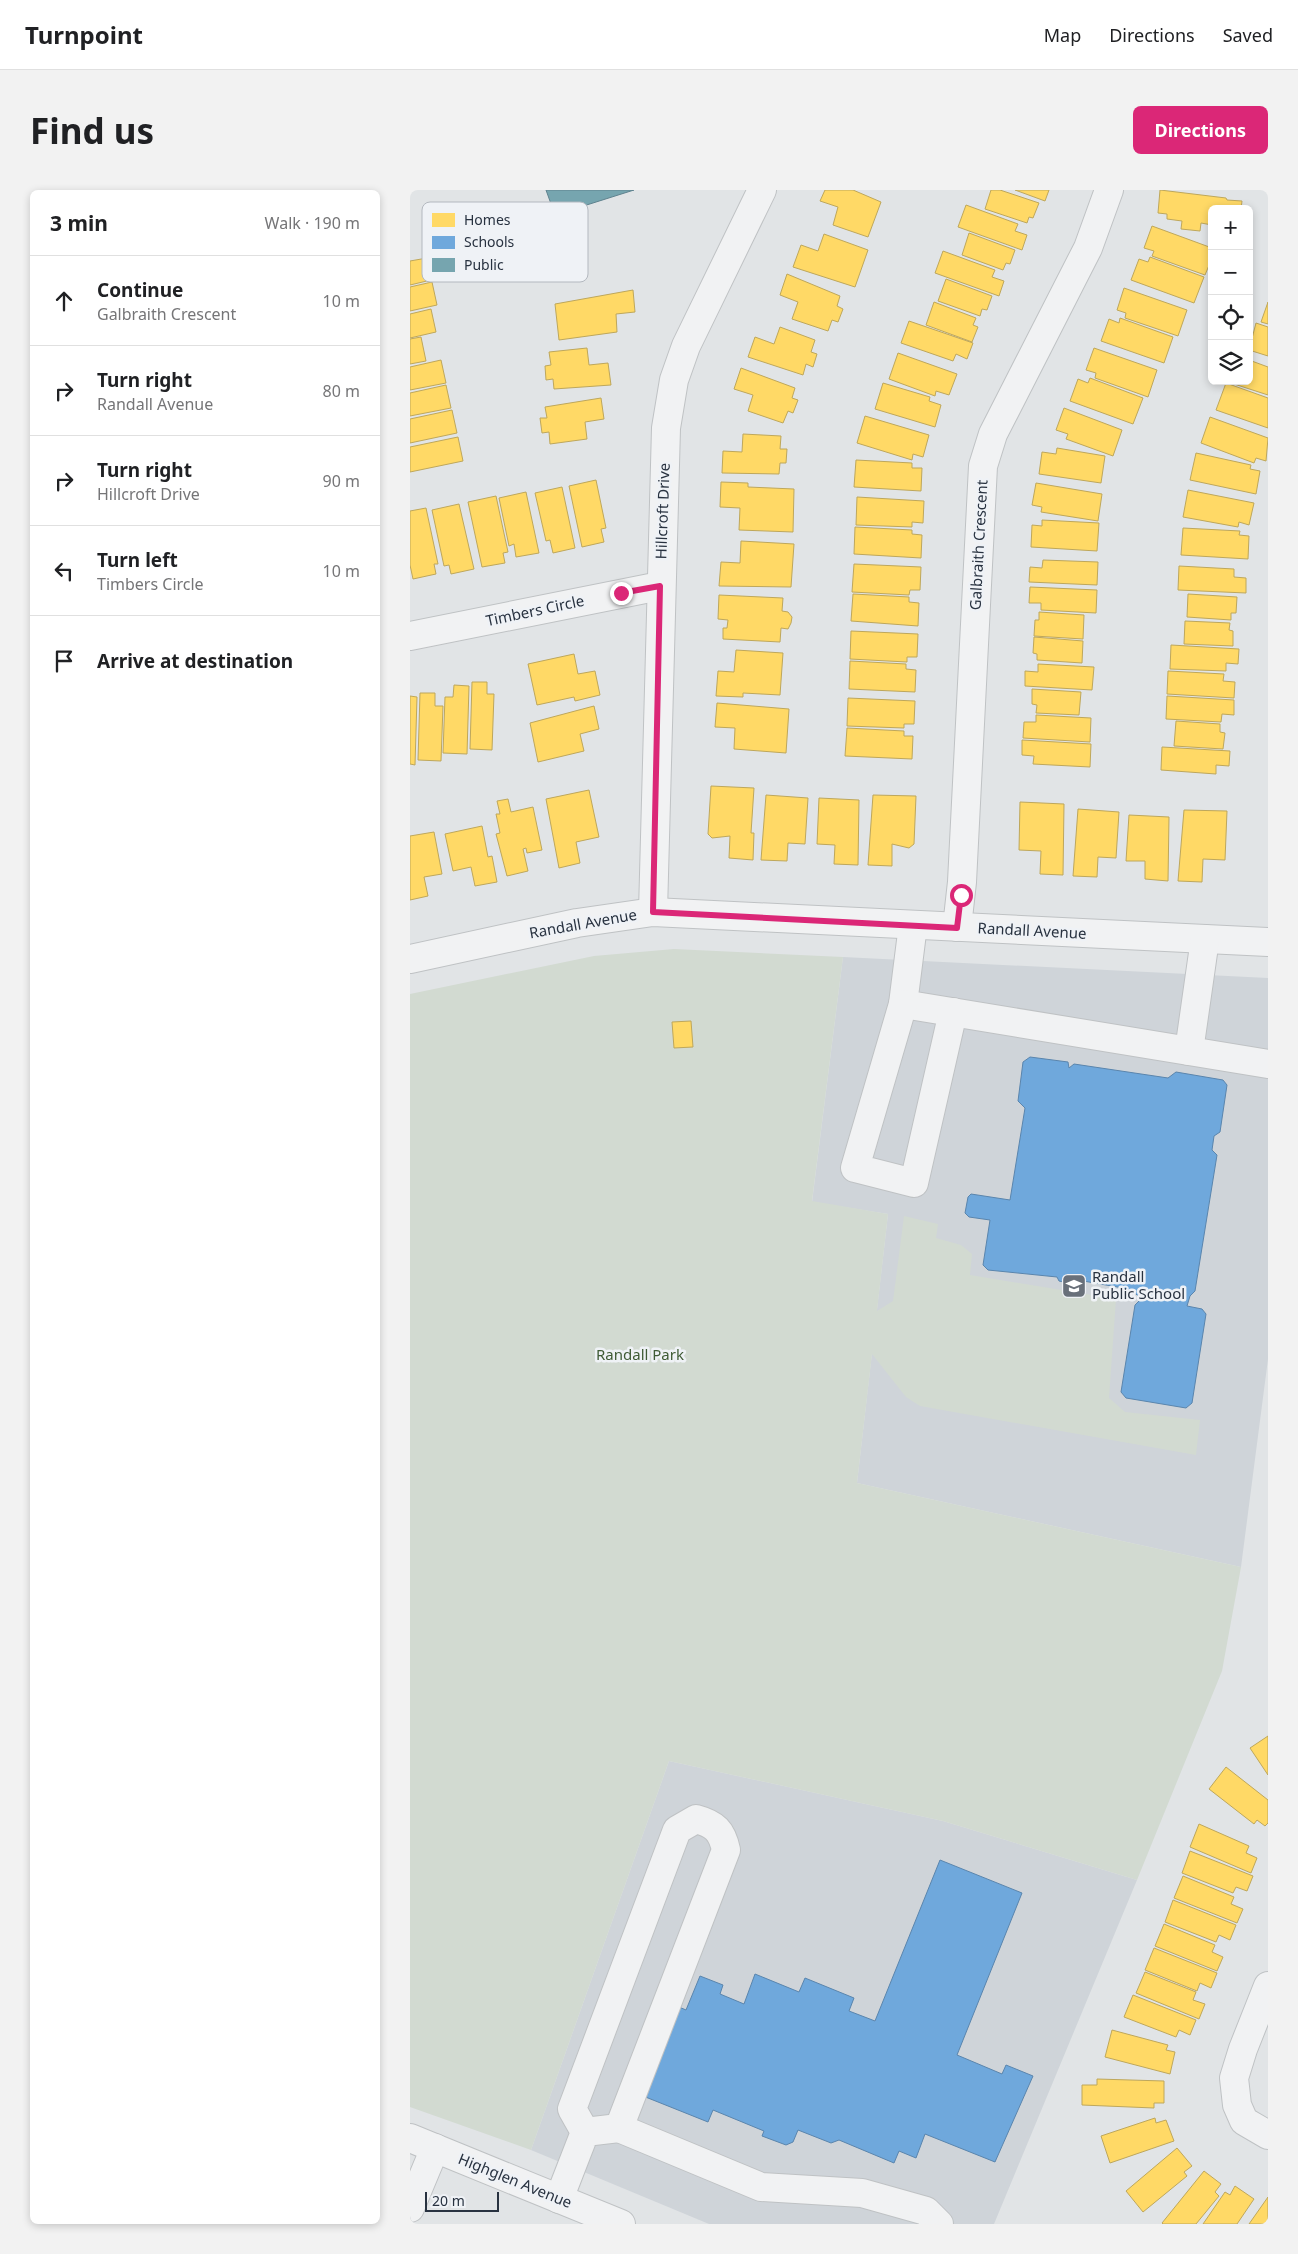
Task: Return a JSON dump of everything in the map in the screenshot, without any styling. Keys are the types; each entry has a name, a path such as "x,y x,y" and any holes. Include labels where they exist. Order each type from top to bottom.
{"street":[{"name":"Hillcroft Drive","path":"653,912 665,440 674,380 689,339 762,190"},
{"name":"Galbraith Crescent","path":"957,928 962,882 983,466 992,434 1088,248 1109,190"},
{"name":"Timbers Circle","path":"410,636 660,586"},
{"name":"Randall Avenue","path":"410,959 577,923 653,912 1268,942"},
{"path":"913,925 903,1004 855,1168 914,1183 953,1012"},
{"path":"1189,1051 1205,939"},
{"path":"903,1004 1268,1064"},
{"path":"559,2199 585,2132 572,2108 677,1830 696,1819 712,1824 723,1834 726,1850 619,2128"},
{"path":"1268,1986 1242,2049 1234,2078 1237,2105 1244,2122 1268,2135"},
{"path":"585,2132 619,2128 761,2187 862,2193 926,2211 938,2224"},
{"path":"410,2208 422,2143"},
{"name":"Highglen Avenue","path":"422,2143 621,2224"}],"shaded area":[{"name":"Randall Public School","path":"843,957 1268,978 1268,1359 1241,1567 857,1483 888,1214 812,1202"},
{"path":"669,1761 943,1821 1137,1880 994,2224 709,2224 531,2150"}],"green space":[{"name":"Randall Park","path":"674,949 843,957 812,1201 888,1214 877,1311 893,1301 904,1216 938,1224 936,1238 961,1245 972,1254 970,1275 1116,1299 1109,1398 1125,1412 1200,1420 1196,1455 920,1406 906,1397 872,1354 857,1483 1241,1567 1222,1671 1137,1880 943,1821 669,1761 531,2150 410,2107 410,994 594,956"}],"building: Homes":[{"path":"825,190 853,190 881,202 868,237 833,225 838,207 820,201"},
{"path":"991,190 1000,190 1039,203 1033,218 1029,217 1027,223 985,209"},
{"path":"1015,190 1049,190 1045,201"},
{"path":"1160,190 1242,201 1242,205 1208,205 1208,224 1201,223 1200,231 1181,229 1182,221 1167,219 1167,214 1158,213"},
{"path":"966,205 1018,224 1015,231 1027,235 1022,250 958,227"},
{"path":"1152,226 1208,247 1208,268 1205,275 1152,256 1154,251 1144,248"},
{"path":"969,233 1015,250 1010,264 1006,263 1003,270 962,255"},
{"path":"824,234 868,250 855,287 793,267 801,245 818,251"},
{"path":"943,251 995,270 992,277 1004,281 999,296 935,273"},
{"path":"1150,257 1204,277 1194,303 1131,280 1139,259 1148,262"},
{"path":"422,259 423,282 410,285 410,261"},
{"path":"787,274 840,296 837,306 843,309 838,322 832,320 828,331 792,319 798,302 780,295"},
{"path":"946,279 992,296 987,310 982,309 980,316 938,301"},
{"path":"432,282 437,305 410,311 410,287"},
{"path":"1124,288 1187,310 1178,336 1125,318 1126,313 1117,310"},
{"path":"633,290 635,312 616,314 617,332 559,340 555,304"},
{"path":"934,302 976,318 973,325 978,327 972,342 926,325"},
{"path":"1268,302 1268,324 1261,322"},
{"path":"431,309 436,332 410,338 410,314"},
{"path":"1120,318 1173,337 1164,363 1101,341 1109,319 1119,323"},
{"path":"909,321 973,343 967,359 956,354 953,361 901,343"},
{"path":"1256,323 1268,327 1268,356 1253,351 1253,335"},
{"path":"780,327 815,340 811,352 817,354 813,367 806,364 803,375 748,357 755,337 774,344"},
{"path":"421,337 426,361 410,364 410,339"},
{"path":"587,348 589,365 608,363 611,385 554,389 553,379 546,380 545,366 551,365 549,352"},
{"path":"1094,348 1157,370 1148,397 1095,378 1096,373 1086,370"},
{"path":"898,353 957,374 949,395 936,391 935,396 889,379"},
{"path":"441,360 446,383 410,390 410,367"},
{"path":"1253,361 1268,367 1268,395 1237,385 1253,385"},
{"path":"741,368 795,388 792,398 798,400 793,413 788,411 783,423 748,411 753,395 734,389"},
{"path":"1090,378 1143,398 1133,424 1070,401 1078,379 1088,383"},
{"path":"883,383 930,397 929,401 941,405 935,427 875,409"},
{"path":"446,385 451,408 410,416 410,393"},
{"path":"1225,385 1232,385 1268,398 1268,428 1216,410"},
{"path":"601,398 604,419 585,422 587,439 550,444 549,432 542,433 540,418 547,418 545,407"},
{"path":"1064,408 1122,430 1113,456 1066,439 1068,434 1056,430"},
{"path":"452,410 457,433 410,443 410,419"},
{"path":"865,416 929,435 923,457 913,454 912,460 857,443"},
{"path":"1210,417 1268,438 1266,461 1256,458 1254,463 1201,443"},
{"path":"743,434 781,436 780,449 787,449 786,463 780,463 779,474 722,473 723,451 742,452"},
{"path":"458,437 463,461 410,472 410,447"},
{"path":"1057,448 1105,456 1101,483 1039,474 1042,452 1056,454"},
{"path":"1196,453 1251,465 1250,469 1260,471 1256,494 1190,480"},
{"path":"856,460 912,463 912,468 922,468 921,491 854,487"},
{"path":"596,480 606,528 601,529 604,542 582,547 569,486"},
{"path":"721,482 748,483 748,487 794,489 793,532 739,530 740,508 720,507"},
{"path":"1036,483 1102,494 1098,521 1041,512 1042,507 1032,505"},
{"path":"562,487 575,548 553,553 550,540 546,541 535,493"},
{"path":"1188,490 1254,503 1249,525 1239,522 1238,527 1183,517"},
{"path":"526,492 539,553 516,557 514,544 509,546 499,498"},
{"path":"496,496 508,552 503,553 505,563 482,567 468,502"},
{"path":"857,497 924,501 923,523 912,522 912,527 856,525"},
{"path":"459,504 474,569 451,574 449,565 444,566 432,510"},
{"path":"426,508 438,564 434,564 436,574 413,579 410,565 410,511"},
{"path":"1042,520 1099,523 1097,551 1031,547 1032,525 1042,526"},
{"path":"855,527 912,530 912,534 922,535 921,558 854,554"},
{"path":"1183,528 1240,531 1239,535 1249,536 1248,559 1181,555"},
{"path":"741,541 794,544 791,587 719,586 721,562 740,563"},
{"path":"1043,560 1098,562 1097,585 1029,582 1030,567 1042,568"},
{"path":"854,564 921,567 920,590 910,590 909,595 852,592"},
{"path":"1179,566 1234,569 1234,577 1246,578 1246,593 1178,590"},
{"path":"1030,587 1097,590 1096,613 1041,610 1041,603 1029,603"},
{"path":"853,594 909,597 909,602 919,603 918,626 851,621"},
{"path":"1188,594 1237,597 1236,613 1231,613 1231,620 1187,617"},
{"path":"719,595 783,598 782,611 788,612 792,617 791,623 788,629 781,628 780,642 723,639 723,628 727,628 728,620 718,619"},
{"path":"1039,612 1084,615 1083,639 1034,636 1035,620 1039,620"},
{"path":"1185,621 1230,623 1229,630 1233,631 1233,646 1184,644"},
{"path":"851,631 918,634 917,657 907,657 907,662 850,659"},
{"path":"1034,637 1083,641 1082,663 1037,660 1037,654 1033,653"},
{"path":"1171,645 1239,649 1238,664 1226,663 1226,671 1170,669"},
{"path":"736,650 783,653 780,695 743,693 743,697 716,696 718,671 734,672"},
{"path":"574,654 578,674 595,671 600,695 575,701 574,697 537,705 528,664"},
{"path":"850,661 906,664 906,669 916,670 915,692 849,689"},
{"path":"1038,664 1094,667 1092,690 1025,686 1025,671 1038,672"},
{"path":"1168,671 1224,674 1223,681 1235,682 1234,698 1167,694"},
{"path":"472,682 487,682 487,694 494,694 492,750 470,749"},
{"path":"454,685 469,686 467,754 443,753 445,697 453,697"},
{"path":"1032,689 1081,692 1079,715 1036,713 1037,705 1032,704"},
{"path":"420,693 435,693 435,706 443,706 441,761 418,760"},
{"path":"410,696 417,697 415,765 410,764"},
{"path":"1167,696 1234,700 1234,715 1222,714 1221,722 1166,719"},
{"path":"848,698 915,701 914,724 904,724 904,728 847,726"},
{"path":"717,703 789,709 786,753 734,749 735,728 715,727"},
{"path":"594,706 599,729 580,734 584,751 538,762 530,723"},
{"path":"1036,715 1091,718 1090,742 1023,738 1024,722 1036,722"},
{"path":"1176,721 1220,724 1220,732 1225,733 1223,749 1174,746"},
{"path":"847,728 904,731 904,736 913,736 912,759 845,756"},
{"path":"1022,740 1091,744 1090,767 1033,764 1034,756 1022,755"},
{"path":"1162,747 1230,751 1229,766 1216,765 1216,774 1161,770"},
{"path":"711,786 754,788 751,833 754,833 753,860 729,858 730,836 712,838 708,834"},
{"path":"589,790 599,837 576,842 580,863 559,868 546,799"},
{"path":"766,795 808,798 805,844 788,843 787,861 761,860"},
{"path":"873,795 916,796 914,844 909,848 892,844 892,866 868,865"},
{"path":"819,798 859,800 858,865 834,864 835,845 817,844"},
{"path":"508,799 511,812 533,807 542,850 527,853 526,848 523,849 528,871 507,876 496,834 500,833 496,814 500,814 497,801"},
{"path":"1020,802 1064,804 1063,875 1040,874 1041,851 1019,850"},
{"path":"1078,809 1119,812 1116,858 1098,857 1097,877 1073,876"},
{"path":"1184,810 1227,811 1225,860 1203,859 1202,882 1178,881"},
{"path":"1129,815 1169,817 1168,881 1145,879 1145,861 1126,861"},
{"path":"482,826 488,857 492,856 497,882 475,886 471,867 453,871 445,834"},
{"path":"434,832 442,874 424,877 428,896 410,900 410,836"},
{"path":"691,1021 693,1047 674,1048 672,1022"},
{"path":"1268,1736 1268,1775 1250,1748"},
{"path":"1226,1767 1268,1800 1268,1823 1265,1826 1257,1820 1254,1824 1209,1789"},
{"path":"1199,1824 1249,1846 1246,1853 1257,1858 1251,1873 1190,1847"},
{"path":"1190,1851 1253,1876 1247,1891 1236,1887 1233,1893 1182,1873"},
{"path":"1183,1876 1234,1897 1231,1904 1243,1909 1237,1923 1174,1898"},
{"path":"1173,1900 1236,1925 1230,1940 1219,1935 1216,1942 1165,1922"},
{"path":"1164,1924 1215,1945 1212,1952 1223,1957 1217,1971 1155,1946"},
{"path":"1154,1948 1217,1973 1211,1988 1200,1983 1197,1991 1145,1970"},
{"path":"1145,1972 1196,1992 1193,2000 1205,2004 1199,2019 1136,1993"},
{"path":"1133,1995 1196,2020 1190,2035 1179,2030 1176,2037 1124,2017"},
{"path":"1112,2030 1168,2045 1166,2050 1175,2052 1170,2074 1105,2057"},
{"path":"1097,2079 1164,2081 1164,2103 1154,2103 1154,2108 1082,2105 1082,2085 1097,2085"},
{"path":"1155,2118 1156,2123 1166,2120 1174,2141 1110,2163 1101,2136"},
{"path":"1177,2148 1192,2166 1184,2172 1187,2176 1143,2212 1126,2191"},
{"path":"1204,2171 1221,2184 1215,2192 1219,2196 1196,2224 1163,2224 1162,2223"},
{"path":"1235,2186 1254,2199 1237,2224 1203,2224 1225,2192 1230,2195"},
{"path":"1268,2197 1268,2224 1249,2224"}],"building: Schools":[{"path":"1030,1057 1068,1062 1069,1068 1074,1064 1168,1078 1176,1072 1223,1080 1227,1085 1220,1132 1214,1136 1212,1150 1217,1155 1195,1291 1190,1296 1187,1306 1202,1309 1206,1314 1192,1403 1186,1408 1126,1398 1121,1392 1135,1305 1141,1299 1135,1293 1127,1292 1123,1288 1072,1279 1068,1283 1059,1281 1057,1277 988,1270 983,1265 990,1220 969,1217 965,1213 968,1197 971,1194 1010,1200 1025,1108 1018,1101 1023,1062"},
{"path":"940,1860 1022,1893 957,2055 1002,2074 1006,2065 1033,2076 995,2162 925,2134 916,2158 899,2151 894,2163 839,2140 831,2143 798,2130 793,2142 786,2145 762,2136 764,2131 713,2110 708,2122 643,2096 679,2007 686,2010 700,1976 723,1985 720,1994 744,2004 755,1974 799,1992 805,1978 854,1998 849,2011 875,2021"}],"building: Public":[{"path":"546,190 634,190 588,205 588,202 550,202"}],"place":[{"name":"Randall Public School","path":"1074,1286"}],"route":[{"path":"621,593 660,586 653,912 957,928 961,895"}]}
